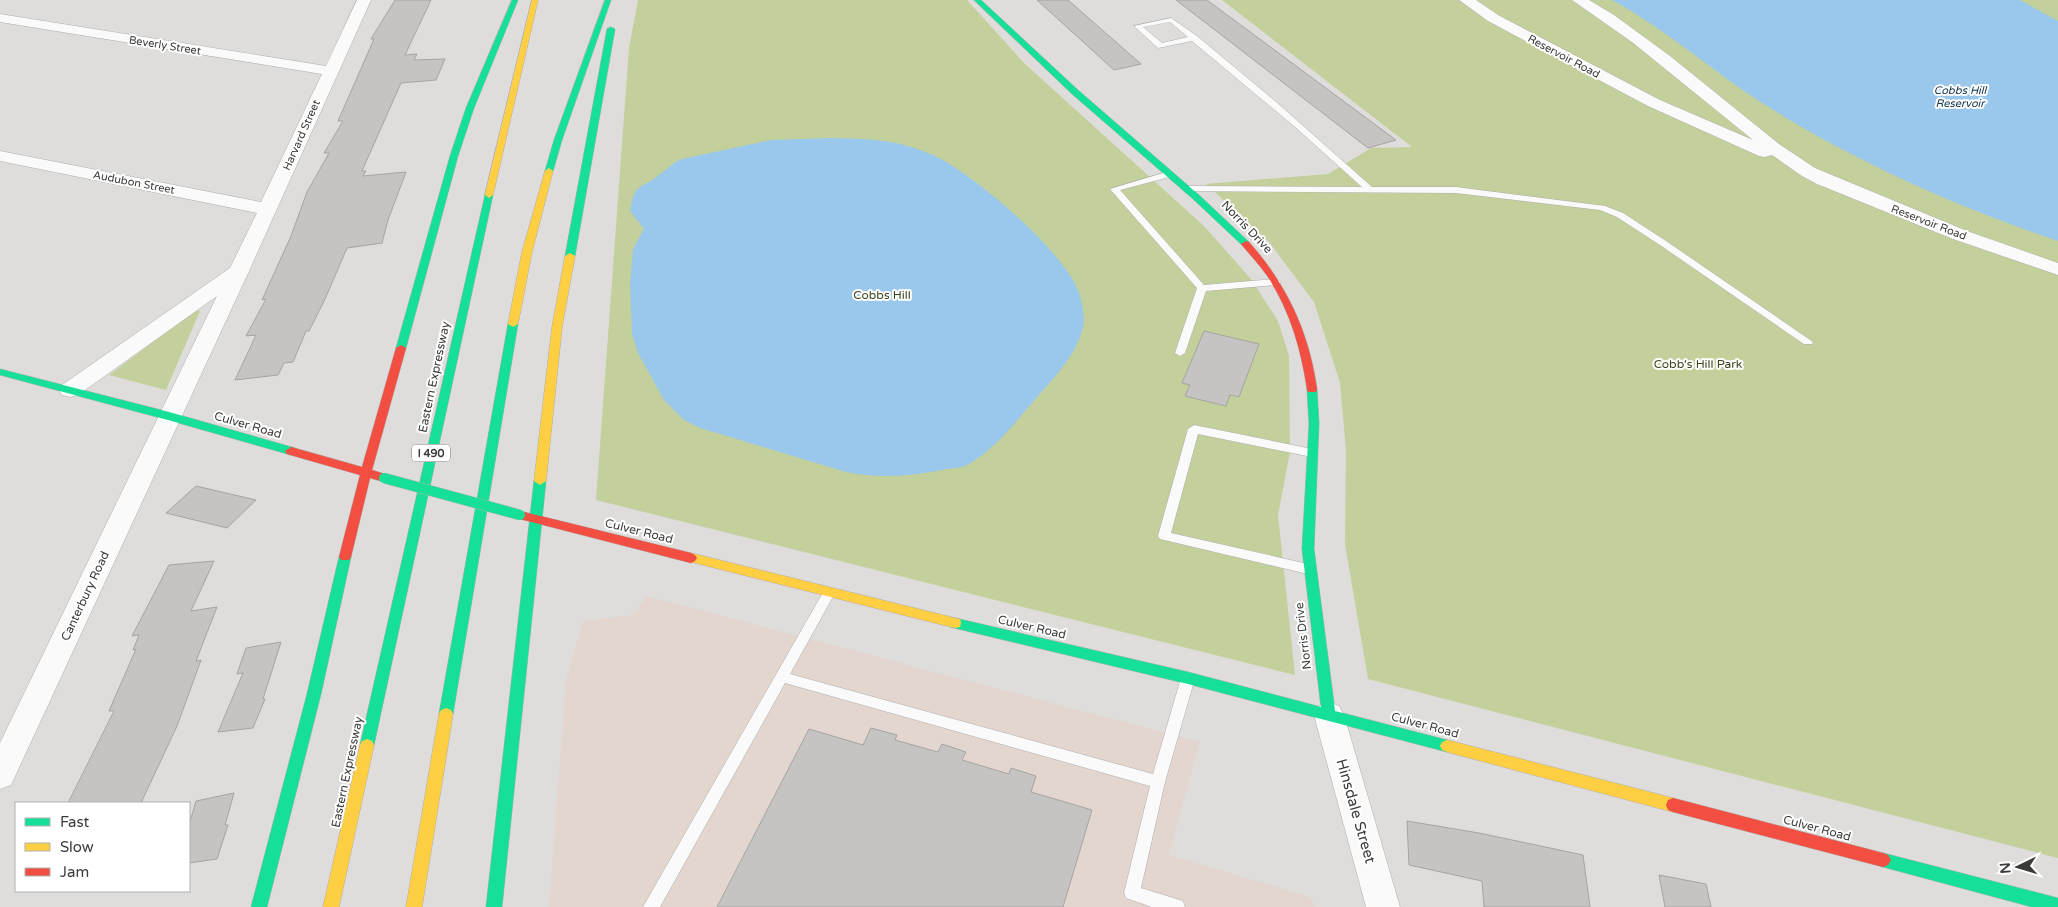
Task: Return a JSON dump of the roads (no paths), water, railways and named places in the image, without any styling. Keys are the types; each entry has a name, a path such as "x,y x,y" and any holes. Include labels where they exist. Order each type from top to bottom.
{"main road":[{"path":"259,907 314,694 366,473 458,144 514,0"},
{"name":"Eastern Expressway","path":"331,907 506,115 535,0"},
{"path":"414,907 504,372 527,252 558,140 608,0"},
{"path":"494,907 538,519 557,327 616,0"},
{"name":"Norris Drive","path":"978,0 1022,43 1225,221 1253,250 1276,282 1292,311 1308,359 1314,412 1309,510 1310,570 1322,680 1329,715"},
{"name":"Culver Road","path":"0,372 169,416 520,515 829,594 1188,678 2058,906"}],"street":[{"name":"Harvard Street","path":"169,416 239,271 364,0"},
{"name":"Reservoir Road","path":"1466,0 1493,18 1654,103 1907,214 2020,257 2058,269"},
{"name":"Reservoir Road","path":"1579,0 1626,28 1729,113 1803,169"},
{"name":"Beverly Street","path":"0,18 330,71"},
{"path":"1692,120 1729,113"},
{"name":"Audubon Street","path":"0,156 267,209"},
{"path":"70,390 239,271"},
{"name":"Canterbury Road","path":"0,775 6,746 169,416"},
{"name":"Hinsdale Street","path":"1329,715 1382,907"}],"lane":[{"path":"1194,38 1161,46 1138,26 1171,20 1194,38 1281,108 1370,190"},
{"path":"1170,174 1114,189 1202,288"},
{"path":"1188,189 1456,190 1602,208 1620,215 1808,342"},
{"path":"1202,288 1276,282"},
{"path":"1180,353 1202,288"},
{"path":"1310,570 1164,536 1194,429 1312,453"},
{"path":"651,907 829,594"},
{"path":"782,677 1158,782"},
{"path":"1177,907 1132,893 1158,782 1188,678"}],"water":[{"name":"Cobbs Hill Reservoir","path":"1612,0 2020,0 2058,21 2058,241 1942,197 1830,143 1759,101 1669,36"},
{"path":"830,138 895,143 920,150 950,164 971,178 1016,215 1037,236 1070,276 1079,293 1084,324 1071,355 1052,381 1006,433 989,450 967,465 909,475 858,474 700,428 684,420 664,400 638,353 632,334 630,284 633,249 644,229 630,211 636,191 682,159 771,140"}],"park label":[{"name":"Cobbs Hill","path":"882,295"},
{"name":"Cobb's Hill Park","path":"1698,364"}]}
